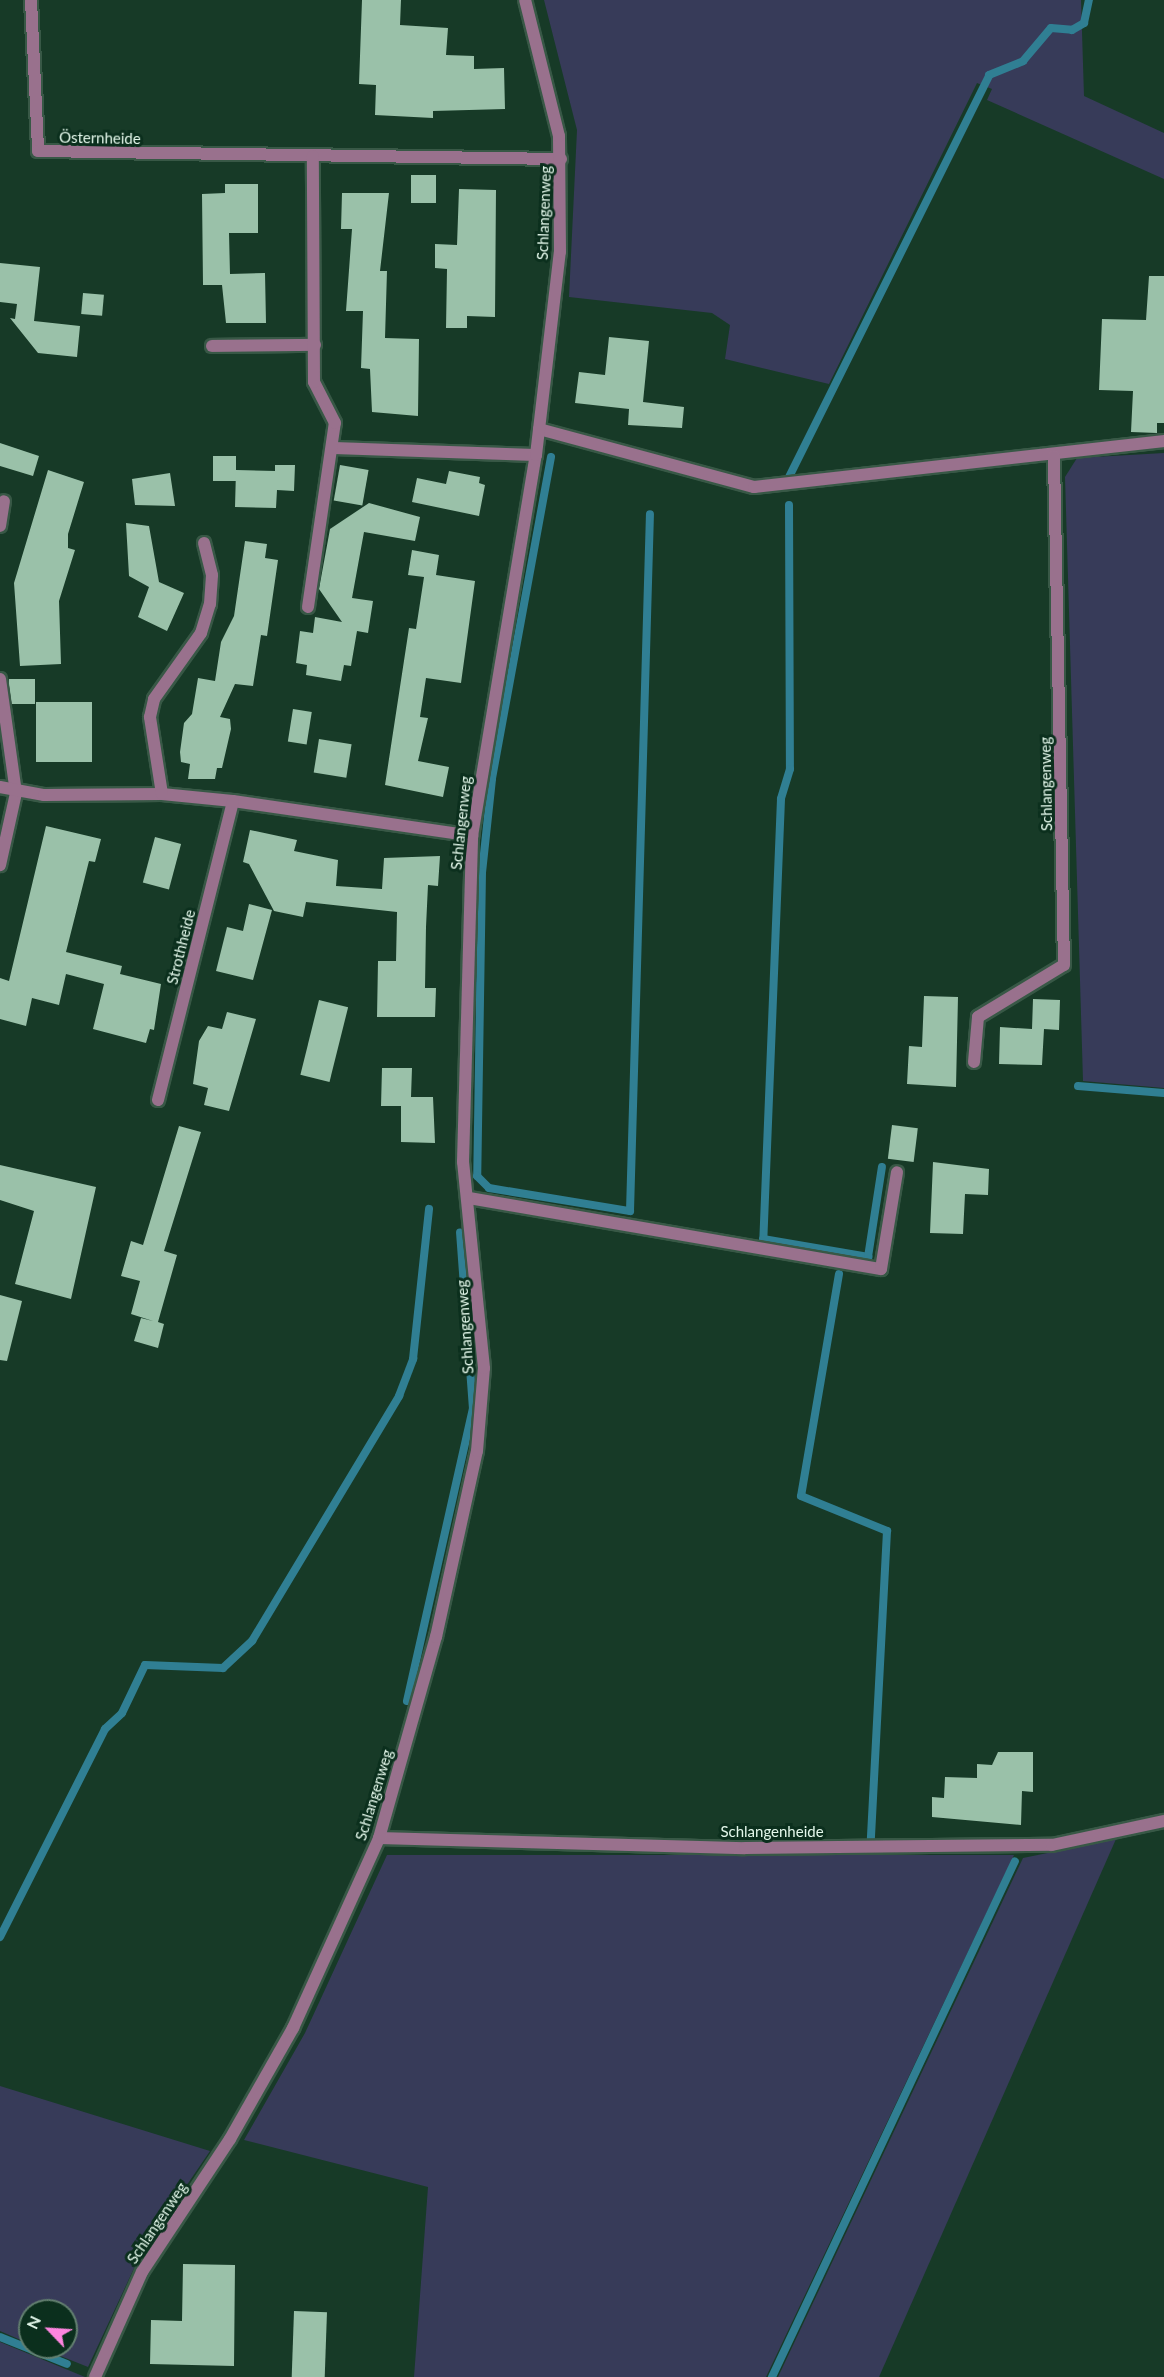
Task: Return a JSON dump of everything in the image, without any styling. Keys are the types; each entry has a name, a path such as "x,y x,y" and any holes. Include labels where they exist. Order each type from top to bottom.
{"street":[{"name":"Östernheide","path":"31,0 38,151 561,159"},
{"name":"Schlangenweg","path":"95,2377 142,2272 230,2139 293,2028 379,1838 436,1637 483,1411 463,1140 472,836 536,455 560,252 561,159 525,0"},
{"path":"308,607 335,423 314,382 313,156"},
{"path":"212,346 315,345"},
{"path":"539,429 754,487 1054,456 1164,441"},
{"path":"333,448 536,455"},
{"name":"Schlangenweg","path":"974,1062 978,1017 1065,965 1054,456"},
{"path":"0,526 4,501"},
{"path":"162,794 150,717 154,699 201,633 210,604 212,575 204,543"},
{"path":"0,679 16,793 0,865"},
{"path":"0,787 16,793 162,794 233,801 472,836"},
{"name":"Strothheide","path":"158,1100 233,801"},
{"path":"469,1198 881,1269 897,1172"},
{"name":"Schlangenheide","path":"379,1838 745,1848 1052,1845 1164,1821"}],"shaded area":[{"path":"544,0 1081,0 1084,96 1164,133 1164,179 987,100 992,89 977,83 829,384 725,359 730,325 712,313 569,297 577,130"},
{"path":"1164,453 1164,1088 1083,1081 1065,477 1077,458"},
{"path":"1116,1839 879,2377 778,2377 1023,1858"},
{"path":"387,1855 1014,1855 766,2377 414,2377 428,2187 244,2140 305,2033"},
{"path":"0,2086 210,2151 142,2251 88,2367 68,2359 78,2359 78,2299 18,2299 18,2339 0,2331"},
{"path":"0,2342 18,2349 18,2359 41,2359 85,2377 0,2377"}],"building":[{"path":"362,0 401,0 400,25 448,28 446,55 474,56 474,69 504,68 505,109 433,111 433,118 375,115 376,85 359,84"},
{"path":"411,175 436,175 436,203 411,203"},
{"path":"225,184 258,184 258,233 229,233 230,274 265,273 266,323 226,323 222,285 203,285 202,194 225,193"},
{"path":"459,189 496,190 495,317 467,316 467,328 446,328 447,269 435,268 435,244 457,245"},
{"path":"342,193 389,193 380,271 387,271 385,338 419,339 418,416 372,412 370,369 361,368 363,311 346,311 352,229 341,229"},
{"path":"0,263 40,267 34,321 80,326 77,357 38,353 10,318 15,319 17,304 0,302"},
{"path":"1149,276 1164,276 1164,423 1157,423 1157,433 1131,432 1133,391 1099,390 1102,319 1146,320"},
{"path":"83,293 104,295 102,316 81,314"},
{"path":"609,337 649,341 643,402 684,407 682,428 628,425 629,409 575,403 579,372 605,375"},
{"path":"0,443 39,456 33,476 0,466"},
{"path":"213,456 236,456 236,481 213,481"},
{"path":"275,465 295,465 294,491 277,490 276,508 235,507 236,470 275,471"},
{"path":"340,465 369,470 362,505 334,500"},
{"path":"48,470 84,482 68,534 68,548 75,550 59,601 61,664 20,666 14,583"},
{"path":"449,471 480,477 479,483 485,485 479,516 412,502 417,478 446,484"},
{"path":"170,473 175,506 135,505 132,479"},
{"path":"369,503 420,517 415,541 364,532 352,598 373,601 368,633 357,631 351,666 344,665 341,681 306,675 307,665 296,663 300,631 313,633 315,617 342,622 319,589 330,529"},
{"path":"126,523 149,526 159,582 184,593 167,631 138,617 149,587 129,576"},
{"path":"245,541 267,544 265,558 278,560 267,636 261,635 253,686 235,684 220,717 230,719 231,729 222,768 217,768 215,779 188,779 190,764 181,762 180,752 184,723 192,714 198,678 215,681 221,642 234,616"},
{"path":"412,550 439,555 436,575 475,581 461,683 426,678 420,717 428,718 418,761 449,767 443,797 385,785 409,628 416,629 424,577 408,575"},
{"path":"9,679 35,679 35,704 9,704"},
{"path":"36,702 92,702 92,762 36,762"},
{"path":"293,709 312,712 307,745 288,742"},
{"path":"319,739 352,744 346,778 314,773"},
{"path":"46,826 101,839 95,862 89,861 66,952 122,966 120,974 161,984 154,1030 150,1029 146,1043 93,1029 104,984 66,974 59,1005 32,998 26,1026 0,1019 0,978 9,981"},
{"path":"250,830 297,840 294,851 338,860 336,886 382,889 384,858 440,856 438,886 428,885 426,927 425,988 436,988 435,1017 377,1017 378,961 396,961 397,912 306,902 303,917 274,911 249,864 243,862"},
{"path":"155,837 181,844 169,889 143,882"},
{"path":"249,904 272,910 253,980 216,971 227,927 243,931"},
{"path":"924,996 958,997 956,1087 907,1084 909,1046 922,1047"},
{"path":"1033,999 1060,1000 1059,1030 1044,1029 1042,1065 999,1064 1000,1027 1032,1029"},
{"path":"319,1000 348,1007 329,1082 300,1075"},
{"path":"227,1012 256,1019 229,1111 204,1105 208,1088 193,1084 199,1041 208,1026 222,1029"},
{"path":"382,1068 412,1068 411,1097 433,1097 435,1143 401,1142 401,1106 381,1106"},
{"path":"892,1125 918,1128 914,1162 888,1159"},
{"path":"179,1126 201,1132 164,1251 177,1255 158,1322 164,1324 158,1348 134,1341 141,1318 153,1321 131,1314 140,1281 121,1276 131,1241 143,1245"},
{"path":"933,1162 989,1169 988,1195 965,1194 963,1234 930,1233"},
{"path":"0,1165 96,1187 71,1299 15,1284 34,1211 0,1200"},
{"path":"0,1295 22,1301 7,1361 0,1360"},
{"path":"998,1752 1033,1752 1033,1792 1022,1791 1021,1825 932,1817 932,1797 944,1798 945,1777 977,1778 977,1764 992,1765"},
{"path":"183,2264 235,2265 234,2366 150,2364 151,2320 182,2321"},
{"path":"294,2311 327,2312 325,2377 292,2377"}],"waterway":[{"path":"789,477 989,75 1023,61 1051,28 1072,30 1084,23 1089,0"},
{"path":"551,457 492,779 482,872 477,1176 489,1188 630,1211 650,514"},
{"path":"789,505 790,769 781,799 763,1239 868,1257 882,1167"},
{"path":"1078,1086 1164,1093"},
{"path":"0,1937 105,1729 122,1713 145,1665 223,1668 252,1641 399,1396 413,1359 429,1209"},
{"path":"407,1701 473,1409 460,1232"},
{"path":"839,1274 801,1496 887,1531 871,1839"},
{"path":"772,2377 1015,1861"},
{"path":"0,2337 67,2364"}]}
